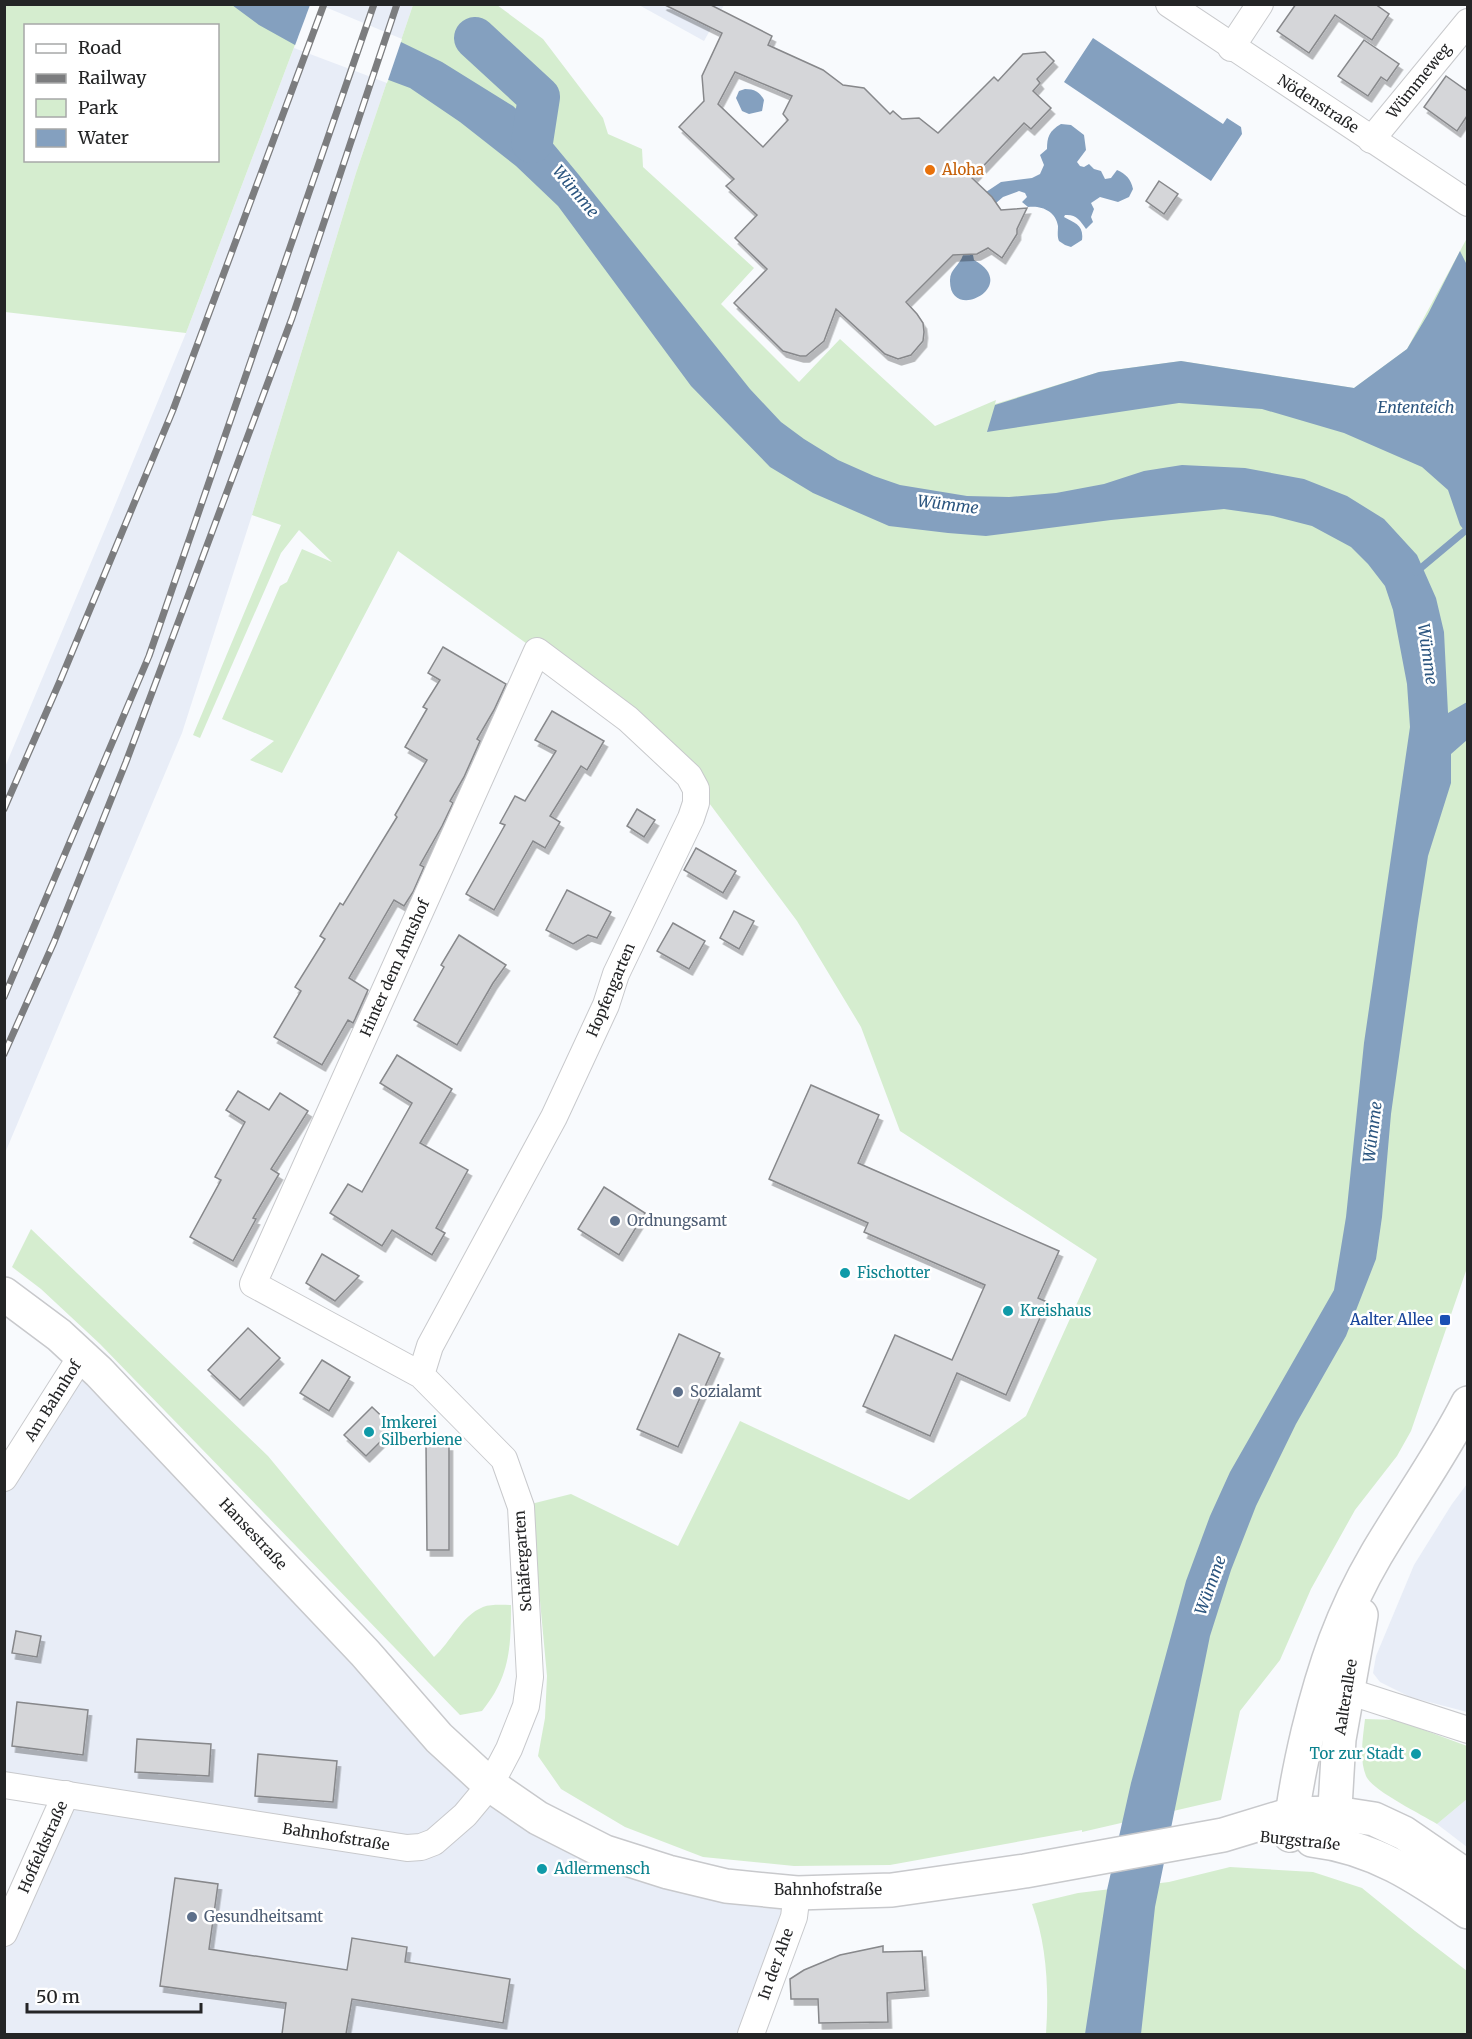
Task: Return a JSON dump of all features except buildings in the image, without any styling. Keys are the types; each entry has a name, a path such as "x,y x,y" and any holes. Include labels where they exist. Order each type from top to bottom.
{"main road":[{"name":"Hansestraße","path":"15,1301 82,1355 365,1653 439,1738 490,1785"},
{"name":"Aalterallee","path":"1334,1828 1339,1739 1334,1686 1342,1620 1376,1555 1431,1469 1467,1403"},
{"name":"Aalterallee","path":"1291,1825 1299,1772 1334,1686"},
{"name":"Bahnhofstraße","path":"490,1785 537,1818 605,1852 668,1872 726,1886 797,1893 892,1890 1058,1865 1223,1835"},
{"name":"Burgstraße","path":"1223,1835 1291,1825 1334,1828 1374,1819 1404,1833 1467,1877"},
{"name":"Burgstraße","path":"1334,1828 1363,1851 1390,1862 1467,1912"}],"street":[{"name":"Nödenstraße","path":"1169,4 1231,48 1467,203"},
{"path":"1231,48 1260,4"},
{"name":"Wümmeweg","path":"1371,140 1467,22"},
{"name":"Hinter dem Amtshof","path":"253,1284 537,651"},
{"name":"Hopfengarten","path":"421,1375 430,1346 554,1117 606,1005 616,974 691,818 696,803 696,789 689,776 628,718 537,651"},
{"name":"Schäfergarten","path":"253,1284 421,1375 504,1460 521,1507 530,1677 526,1706 509,1749 490,1785"},
{"name":"Am Bahnhof","path":"4,1478 82,1355"},
{"path":"1334,1686 1467,1730"},
{"name":"Bahnhofstraße","path":"4,1785 408,1848 421,1847 434,1842 465,1815 490,1785"},
{"name":"Hoffeldstraße","path":"4,1933 66,1794"},
{"name":"In der Ahe","path":"750,2034 794,1917 797,1893"}],"shaded area":[{"path":"310,5 413,5 356,173 252,515 182,733 5,1153 5,767 186,333"},
{"path":"639,5 724,5 704,41"},
{"path":"82,1355 538,1818 797,1893 744,2034 5,2034 5,1933 66,1794 5,1785 5,1478"},
{"path":"1467,1484 1467,1712 1410,1697 1380,1682 1373,1673 1376,1656 1414,1565"},
{"path":"1467,1799 1467,1847 1437,1824"}],"green space":[{"path":"5,5 310,5 186,333 5,312"},
{"path":"413,5 497,5 543,39 603,118 608,134 642,149 643,167 754,268 721,304 799,382 840,339 935,426 996,400 995,404 1099,372 1181,361 1354,388 1407,349 1467,238 1467,1268 1411,1431 1397,1456 1355,1510 1311,1589 1280,1660 1240,1711 1221,1800 1082,1832 1082,1830 890,1865 794,1866 703,1857 625,1827 561,1789 538,1756 545,1718 547,1676 531,1504 571,1494 678,1546 740,1421 909,1500 1026,1416 1097,1259 900,1131 861,1027 797,921 689,776 537,651 398,551 282,773 250,760 274,741 222,719 280,586 287,582 302,549 332,562 299,530 281,553 200,738 193,735 281,525 252,515 356,173"},
{"path":"31,1229 268,1456 434,1657 468,1616 475,1611 490,1605 511,1605 507,1661 498,1686 482,1711 460,1715 100,1344 41,1289 12,1267"},
{"path":"1365,1719 1397,1720 1467,1746 1467,1799 1437,1824 1398,1802 1370,1782 1363,1762"},
{"path":"1230,1867 1313,1872 1362,1888 1467,1971 1467,2034 1046,2034 1046,1968 1041,1936 1032,1904 1078,1893 1169,1882"}],"water":[{"name":"Wümme","path":"232,5 310,5 401,42 442,62 513,106 550,140 750,389 781,422 838,460 900,485 967,496 1009,497 1056,493 1104,484 1144,471 1182,465 1245,468 1304,479 1347,496 1384,519 1417,555 1436,598 1444,632 1448,713 1467,702 1467,740 1451,754 1451,783 1428,856 1391,1114 1376,1259 1346,1336 1296,1424 1256,1506 1231,1570 1210,1636 1155,1907 1141,2034 1085,2034 1107,1890 1131,1783 1186,1581 1210,1516 1230,1472 1334,1290 1346,1217 1364,1043 1410,727 1407,684 1393,610 1385,586 1351,547 1312,526 1273,516 1224,509 1111,520 986,536 889,526 813,493 770,467 691,386 558,206 516,166 460,122 410,88 295,45 259,25"},
{"path":"1093,38 1223,124 1227,118 1241,127 1242,134 1211,181 1064,82"},
{"path":"754,90 761,95 764,100 762,111 749,114 742,111 736,98 739,91"},
{"path":"1061,124 1071,125 1084,135 1086,150 1077,162 1080,166 1084,167 1089,164 1101,171 1105,179 1111,178 1117,170 1128,177 1133,189 1129,197 1118,202 1100,197 1091,203 1094,209 1091,217 1093,222 1086,229 1077,218 1065,215 1064,217 1078,225 1082,231 1082,240 1071,247 1059,241 1057,221 1051,213 1043,208 1028,207 1022,202 1027,197 1025,193 1019,191 1003,197 996,203 986,192 1001,182 1032,178 1040,174 1044,165 1040,155 1047,149 1051,132"},
{"name":"Ententeich","path":"1460,251 1468,267 1467,534 1460,525 1448,490 1422,467 1344,433 1262,409 1179,403 987,432 995,405 1099,372 1181,361 1354,388 1407,349 1428,314"},
{"path":"963,255 973,255 974,260 987,270 990,280 987,289 980,296 970,300 960,299 953,293 950,280"}],"pier":[{"path":"318,4 402,39 387,83 294,48 310,5"}],"waterway":[{"path":"475,38 539,97 532,142"},
{"path":"1416,572 1465,531"}],"railway":[{"path":"4,809 173,410 324,4"},
{"path":"4,997 149,656 374,4"},
{"path":"4,1054 54,942 126,762 292,318 397,4"}],"place":[{"name":"Aloha","path":"930,170"},
{"name":"Ordnungsamt","path":"615,1221"},
{"name":"Fischotter","path":"845,1273"},
{"name":"Kreishaus","path":"1008,1311"},
{"name":"Aalter Allee","path":"1445,1320"},
{"name":"Sozialamt","path":"678,1392"},
{"name":"Imkerei Silberbiene","path":"369,1432"},
{"name":"Tor zur Stadt","path":"1416,1754"},
{"name":"Adlermensch","path":"542,1869"},
{"name":"Gesundheitsamt","path":"192,1917"}]}
